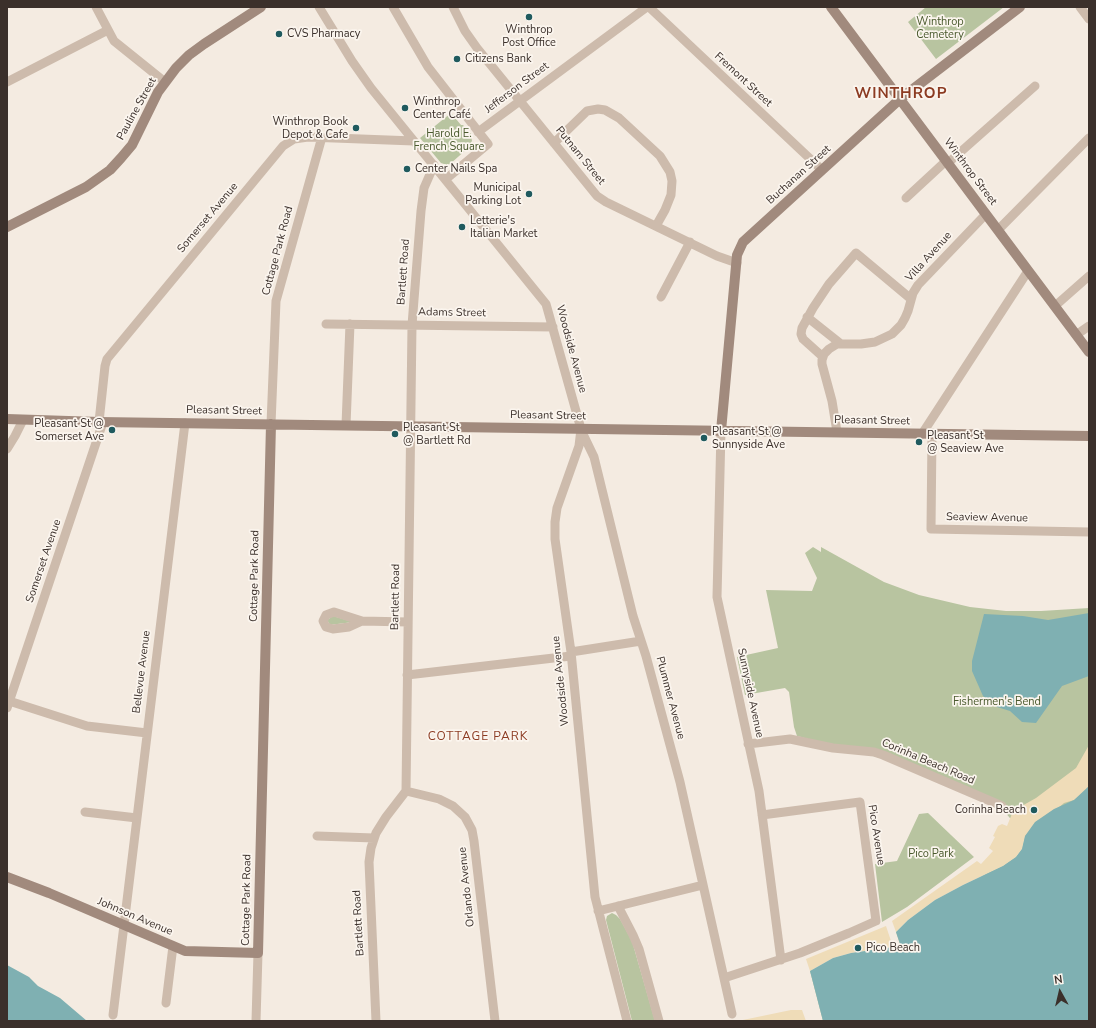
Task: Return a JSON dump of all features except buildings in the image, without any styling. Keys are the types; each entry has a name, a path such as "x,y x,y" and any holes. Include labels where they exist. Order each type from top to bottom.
{"main road":[{"name":"Pauline Street","path":"7,227 86,187 110,170 132,145 152,104 165,82 180,64 194,51 261,7"},
{"name":"Winthrop Street","path":"831,7 1089,352"},
{"name":"Buchanan Street","path":"721,431 736,263 739,249 746,239 900,99 1020,7"},
{"name":"Pleasant Street","path":"7,419 101,422 1089,436"},
{"name":"Cottage Park Road","path":"258,953 271,424"},
{"name":"Johnson Avenue","path":"7,878 49,893 173,946 191,952 258,953"}],"street":[{"path":"96,7 114,41 165,82"},
{"name":"Woodside Avenue","path":"319,7 358,71 546,304 553,327 581,429 579,446 557,508 554,528 555,545 571,654 595,897 627,1021"},
{"path":"393,7 428,67 488,144 446,179"},
{"name":"Putnam Street","path":"453,7 470,39 600,198 717,256 736,263"},
{"name":"Jefferson Street","path":"478,132 648,7"},
{"name":"Fremont Street","path":"648,7 822,170"},
{"path":"1080,7 1089,19"},
{"path":"7,82 108,30"},
{"path":"906,198 1035,86"},
{"path":"554,143 587,111 598,109 605,110 619,118 660,156 670,172 672,181 671,195 656,226"},
{"name":"Somerset Avenue","path":"8,704 101,422 104,366 107,359 283,146 290,141 299,138 322,137 414,141"},
{"name":"Cottage Park Road","path":"271,424 276,301 322,137"},
{"path":"998,230 1089,138"},
{"name":"Bartlett Road","path":"376,1021 368,868 374,838 386,816 406,790 412,325 424,188 434,165"},
{"name":"Villa Avenue","path":"841,344 875,342 892,334 905,318 914,290 986,214"},
{"path":"661,297 690,242"},
{"path":"823,357 805,342 802,337 802,328 807,317 829,284 856,253 911,299"},
{"path":"922,434 1028,271"},
{"path":"1054,306 1089,276"},
{"path":"807,317 841,344 829,349 823,357 822,364 832,401 837,432"},
{"name":"Adams Street","path":"326,324 553,327"},
{"path":"346,425 350,324"},
{"path":"1076,335 1089,326"},
{"path":"7,449 16,436 23,420"},
{"name":"Bellevue Avenue","path":"113,1016 185,423"},
{"name":"Plummer Avenue","path":"581,429 594,457 633,616 680,782 732,1014"},
{"name":"Sunnyside Avenue","path":"721,431 717,597 762,815 781,960"},
{"name":"Seaview Avenue","path":"932,434 931,529 1089,532"},
{"path":"362,621 408,622"},
{"path":"407,675 571,654 641,641"},
{"path":"8,704 87,726 147,733"},
{"name":"Corinha Beach Road","path":"748,744 790,739 833,748 874,752 1002,806"},
{"name":"Orlando Avenue","path":"406,790 439,799 453,806 465,817 472,830 495,1021"},
{"name":"Pico Avenue","path":"762,815 860,802 876,920 849,933 781,960"},
{"path":"86,812 137,818"},
{"path":"317,836 374,838"},
{"path":"598,911 703,885"},
{"path":"618,906 639,949 659,1021"},
{"path":"166,1003 173,946"},
{"name":"Cottage Park Road","path":"258,953 258,1020"},
{"path":"724,978 781,960"}],"green space":[{"name":"Winthrop Cemetery","path":"926,7 1004,7 936,59 908,22"},
{"name":"Harold E. French Square","path":"451,113 471,134 472,141 467,149 447,165 441,163 420,138"},
{"name":"Fishermen's Bend","path":"813,547 821,552 821,547 884,582 919,595 970,607 1006,611 1041,611 1089,608 1089,850 823,1021 810,971 893,947 896,950 900,950 901,947 896,932 986,874 1003,866 1016,857 1022,849 1025,836 1004,811 926,770 797,736 794,727 789,692 785,688 745,695 737,657 778,648 766,590 812,591 817,578 805,553"},
{"path":"333,616 353,622 330,625 327,620"},
{"name":"Pico Park","path":"928,813 974,857 907,907 882,922 875,864 897,861 919,814"},
{"path":"612,913 620,919 632,941 655,1021 632,1021 606,920 607,916"}],"sand":[{"name":"Corinha Beach","path":"1089,745 1089,786 1085,792 1074,800 1064,803 1025,836 1022,849 1016,857 1003,866 935,900 908,920 896,932 892,921 977,861 981,864 993,851 989,848 995,837 993,836 998,826 1002,824 1007,826 1013,811 1036,798 1076,768"},
{"name":"Pico Beach","path":"886,926 893,947 851,953 833,958 810,971 806,959"},
{"path":"791,1010 802,1010 806,1021 738,1021"}],"water":[{"path":"1089,613 1089,676 1062,686 1036,723 1022,722 1010,711 997,707 983,696 972,671 972,661 984,614 1023,616 1048,620"},
{"path":"1089,786 1089,1021 823,1021 810,971 833,958 851,953 893,947 896,950 900,950 901,947 896,932 908,920 935,900 1003,866 1016,857 1022,849 1025,836 1035,822 1054,809 1074,800"},
{"path":"7,965 29,977 38,986 60,998 87,1021 7,1021"}],"place":[{"name":"Winthrop Post Office","path":"529,17"},
{"name":"CVS Pharmacy","path":"279,34"},
{"name":"Citizens Bank","path":"457,59"},
{"name":"Winthrop Center Café","path":"405,108"},
{"name":"Winthrop Book Depot & Cafe","path":"356,128"},
{"name":"Center Nails Spa","path":"407,169"},
{"name":"Municipal Parking Lot","path":"529,194"},
{"name":"Letterie's Italian Market","path":"462,227"},
{"name":"Pleasant St @ Somerset Ave","path":"112,430"},
{"name":"Pleasant St @ Bartlett Rd","path":"395,434"},
{"name":"Pleasant St @ Sunnyside Ave","path":"704,438"},
{"name":"Pleasant St @ Seaview Ave","path":"919,442"},
{"name":"Corinha Beach","path":"1034,810"},
{"name":"Pico Beach","path":"858,948"}],"district":[{"name":"WINTHROP","path":"901,94"},
{"name":"COTTAGE PARK","path":"478,737"}]}
